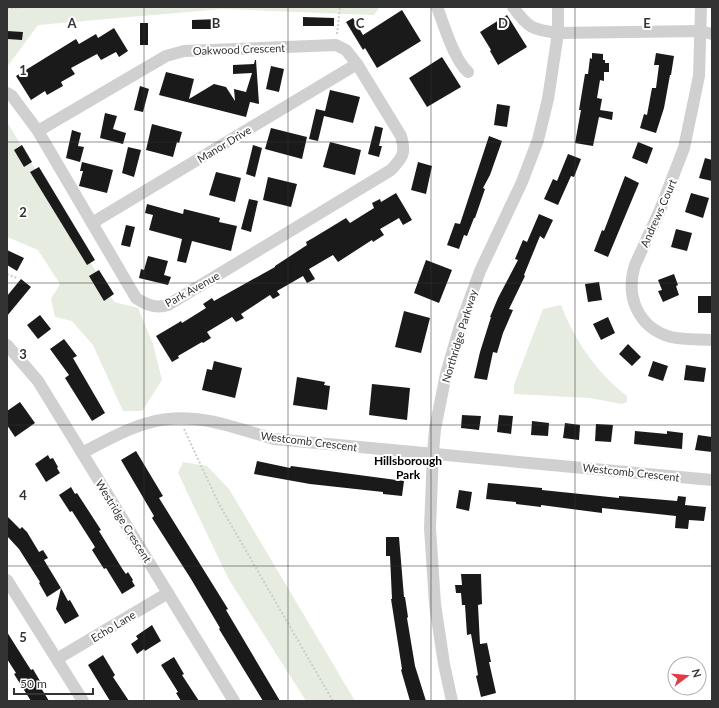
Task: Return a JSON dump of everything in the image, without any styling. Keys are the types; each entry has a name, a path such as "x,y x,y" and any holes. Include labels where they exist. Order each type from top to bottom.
{"street":[{"path":"437,7 456,55 463,68 468,72"},
{"path":"513,7 526,23 536,30 558,33 700,31 712,34"},
{"name":"Northridge Parkway","path":"452,701 444,664 435,604 430,528 435,430 446,374 460,326 480,272 522,182 538,140 548,99 558,33 558,7"},
{"path":"700,31 701,7"},
{"name":"Andrews Court","path":"700,31 699,76 684,148 660,210 635,265 632,275 631,288 634,302 640,315 646,323 659,332 672,337 712,340"},
{"path":"336,45 346,50 357,64"},
{"name":"Oakwood Crescent","path":"38,131 146,67 166,56 178,52 336,45"},
{"name":"Park Avenue","path":"7,92 12,96 38,131 136,298 147,305 162,307 168,305 390,170 400,161 404,148 400,136 357,64"},
{"name":"Manor Drive","path":"92,223 357,64"},
{"name":"Westridge Crescent","path":"7,345 38,381 234,701"},
{"name":"Westcomb Crescent","path":"82,453 116,435 142,424 160,419 178,417 208,421 274,438 342,446 433,453 712,480"},
{"path":"7,580 83,701"},
{"name":"Echo Lane","path":"58,660 168,594"}],"path":[{"path":"7,8 25,7"},
{"path":"336,45 340,7"},
{"path":"7,274 17,278"},
{"path":"178,417 219,504 333,701"}],"shaded area":[{"path":"7,7 380,7 374,15 222,9 38,25 7,67"},
{"path":"7,122 114,302 138,308 153,344 162,380 142,411 123,411 93,345 72,321 55,317 51,299 60,284 38,250 7,237"},
{"path":"561,305 573,331 588,355 606,377 627,396 627,402 622,404 590,398 514,394 514,385 543,309"},
{"path":"183,462 207,466 229,489 355,701 306,701 228,578 178,473"}],"building":[{"path":"402,10 421,41 377,68 365,48 363,50 346,22 353,18 363,35"},
{"path":"507,15 527,47 498,65 480,32"},
{"path":"303,17 334,18 334,26 303,26"},
{"path":"219,19 220,29 192,29 192,20"},
{"path":"140,23 148,23 148,45 140,45"},
{"path":"114,28 128,51 119,57 116,52 101,60 97,54 71,68 75,74 61,82 63,86 47,95 45,91 31,100 16,76 76,39 79,44 96,34 98,38"},
{"path":"7,31 23,32 22,40 7,39"},
{"path":"592,53 603,54 603,60 605,60 605,63 609,63 609,72 604,72 604,81 600,80 597,98 602,99 600,110 613,112 612,120 599,117 593,146 575,143 581,110 579,110 585,74 588,74"},
{"path":"656,53 674,56 664,108 656,133 640,128 644,114 647,115 652,88 656,88 659,65 654,65"},
{"path":"442,57 461,87 427,107 409,78"},
{"path":"255,60 259,104 250,102 246,117 159,95 166,72 194,79 189,99 214,84 226,87 235,101 234,89 246,92 252,73 233,74 233,65 254,64"},
{"path":"271,66 284,69 279,92 266,89"},
{"path":"140,86 149,89 143,112 134,110"},
{"path":"330,90 360,97 353,123 324,116 318,141 309,139 316,109 325,111"},
{"path":"497,104 510,106 507,127 494,125"},
{"path":"105,113 117,116 113,129 126,133 123,144 100,138"},
{"path":"152,124 182,132 179,143 177,142 173,157 146,150"},
{"path":"375,126 383,128 379,146 382,146 379,157 368,154"},
{"path":"271,128 307,137 302,159 265,149"},
{"path":"72,130 81,133 78,146 84,147 80,162 66,158"},
{"path":"489,136 502,141 490,175 483,188 485,189 475,218 467,236 464,235 459,249 447,245 455,223 460,224"},
{"path":"330,142 361,150 355,175 323,167"},
{"path":"638,142 653,148 647,164 632,158"},
{"path":"22,145 32,162 24,167 14,150"},
{"path":"253,145 262,148 255,177 246,174"},
{"path":"128,147 141,150 134,177 122,173"},
{"path":"568,154 581,159 574,177 571,176 558,205 544,199 553,179 557,181"},
{"path":"705,158 712,160 712,181 699,178"},
{"path":"82,162 113,170 107,193 79,186 83,171 80,171"},
{"path":"418,162 432,166 426,194 411,190"},
{"path":"39,167 95,260 87,265 30,172"},
{"path":"216,172 241,178 235,202 209,195"},
{"path":"625,176 639,183 608,257 594,251 602,230 604,231"},
{"path":"268,177 297,184 291,207 263,200"},
{"path":"396,193 412,220 403,225 399,218 380,229 384,235 373,242 372,240 338,262 333,255 309,269 315,279 307,283 303,276 277,291 280,295 273,299 270,295 241,314 244,318 236,322 232,317 207,332 211,338 178,356 179,358 172,362 156,336 181,321 182,323 206,308 203,304 212,298 214,301 275,267 307,245 306,242 346,218 350,223 374,208 372,203 380,199 381,202"},
{"path":"691,193 709,198 703,218 685,212"},
{"path":"249,199 258,201 251,232 241,229"},
{"path":"147,204 183,214 184,209 220,218 219,222 237,226 231,251 192,241 186,263 177,261 182,239 149,230 153,215 145,213"},
{"path":"539,214 553,220 544,239 540,236 524,275 525,276 509,309 513,310 503,333 497,353 493,352 487,380 474,378 490,317 518,260 515,259 523,240 527,242"},
{"path":"126,225 135,227 130,247 121,245"},
{"path":"676,229 692,233 687,251 671,247"},
{"path":"7,250 24,258 17,271 7,265"},
{"path":"148,256 168,261 164,275 171,277 168,285 139,278 141,269 144,270"},
{"path":"426,260 452,270 439,303 414,293"},
{"path":"99,270 114,294 104,301 89,276"},
{"path":"674,274 678,285 676,286 679,295 663,302 658,291 662,290 658,280"},
{"path":"21,279 31,287 7,316 7,296"},
{"path":"599,282 602,300 588,302 585,284"},
{"path":"698,296 712,296 712,313 698,313"},
{"path":"404,311 430,318 421,353 395,347"},
{"path":"40,315 51,329 38,339 27,325"},
{"path":"608,317 615,333 601,340 593,324"},
{"path":"64,339 77,356 73,358 105,413 92,421 65,378 69,375 50,349"},
{"path":"628,344 641,357 632,366 619,354"},
{"path":"214,361 242,368 235,398 202,390 207,369 212,370"},
{"path":"653,361 668,366 663,381 648,376"},
{"path":"686,365 706,368 704,382 684,380"},
{"path":"297,377 325,382 324,385 330,386 327,410 293,405"},
{"path":"372,384 410,388 407,420 369,415"},
{"path":"20,402 35,423 15,437 7,425 7,411"},
{"path":"462,415 481,416 479,430 461,428"},
{"path":"499,415 513,416 511,434 497,432"},
{"path":"532,421 549,423 548,436 531,435"},
{"path":"565,423 580,425 579,440 563,438"},
{"path":"596,424 613,425 611,442 595,441"},
{"path":"635,431 667,434 667,431 683,433 682,449 634,444"},
{"path":"698,435 712,437 712,452 695,450"},
{"path":"136,451 163,496 159,498 228,609 226,610 280,701 263,701 219,629 220,628 191,579 152,518 154,516 121,460"},
{"path":"48,455 50,459 53,458 60,473 46,482 35,464"},
{"path":"257,461 290,468 291,466 404,481 402,496 383,494 383,492 310,484 254,474"},
{"path":"488,483 619,498 619,496 677,501 678,496 686,497 685,505 706,507 704,521 689,520 688,529 675,528 676,516 602,508 602,513 541,505 541,507 516,504 516,502 486,499"},
{"path":"71,487 75,494 77,493 101,530 99,531 123,570 126,574 128,572 133,580 132,581 135,586 122,594 106,568 104,569 92,550 95,547 72,511 70,512 59,495"},
{"path":"459,490 472,492 469,511 456,508"},
{"path":"7,516 20,529 22,527 27,532 39,552 43,550 48,558 44,560 61,588 47,597 39,583 40,582 19,549 7,536"},
{"path":"386,537 399,537 407,618 415,666 426,701 410,701 401,670 391,599 390,556 386,556"},
{"path":"461,574 481,574 482,604 478,605 480,644 487,643 491,662 489,662 496,693 481,697 476,676 478,675 471,634 467,635 465,605 462,605 461,593 456,593 455,585 462,585"},
{"path":"61,588 79,616 65,624 56,609"},
{"path":"152,625 161,641 137,654 131,644 138,639 136,636"},
{"path":"7,632 31,670 33,669 40,681 38,683 49,701 31,701 14,674 16,673 7,659"},
{"path":"103,655 115,675 113,677 129,701 110,701 88,665"},
{"path":"174,657 184,674 182,675 199,701 181,701 176,693 178,692 161,665"}],"district":[{"name":"Hillsborough Park","path":"408,467"}]}
